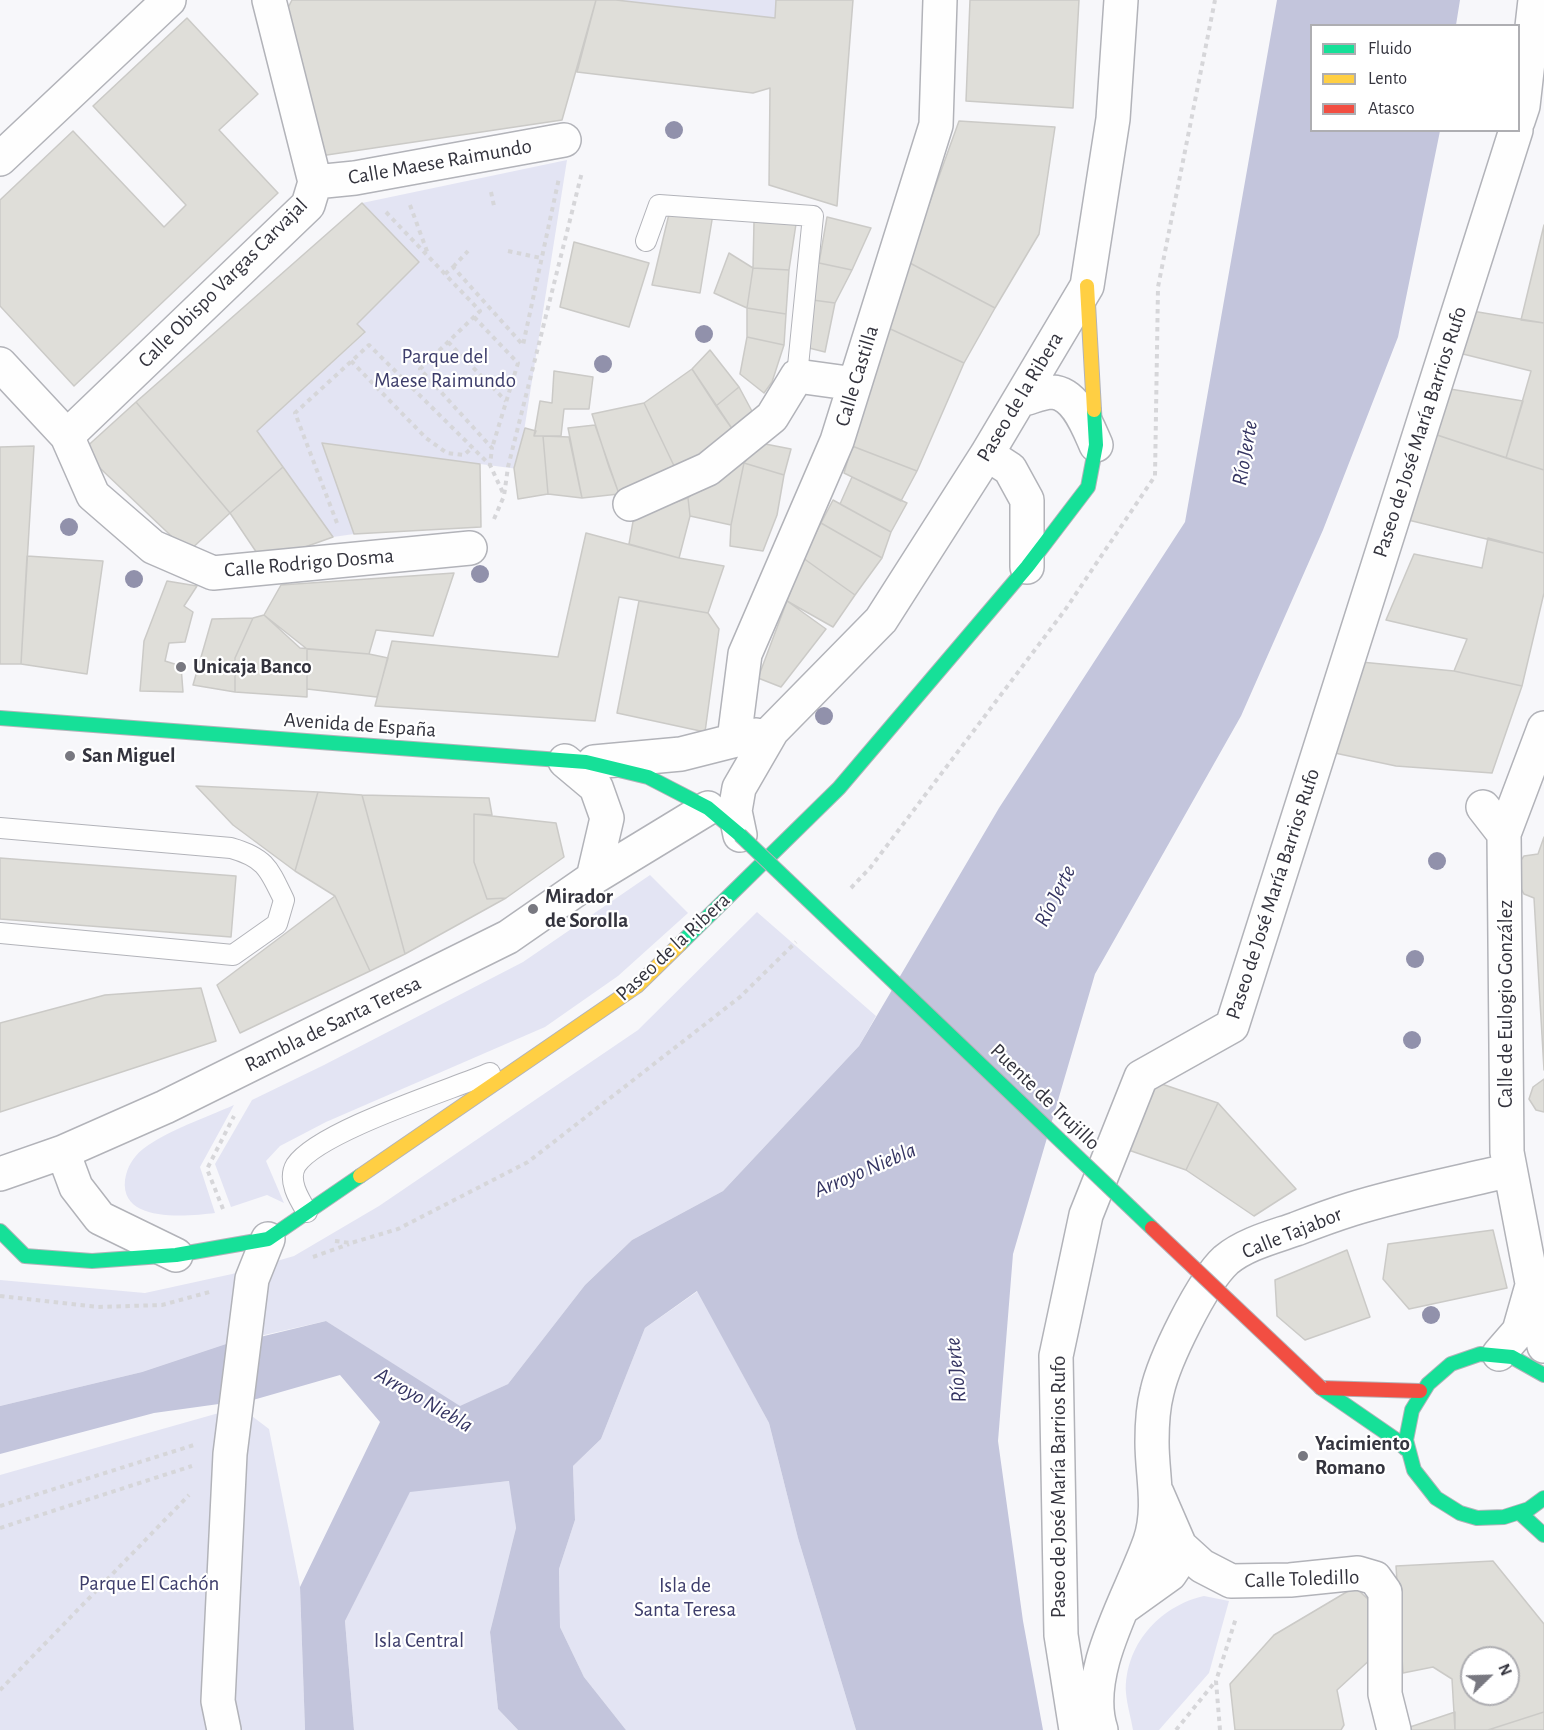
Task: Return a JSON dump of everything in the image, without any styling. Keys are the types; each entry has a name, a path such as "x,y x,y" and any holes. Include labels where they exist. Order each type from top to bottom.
{"main road":[{"path":"1027,567 1088,487 1096,445 1087,286"},
{"name":"Paseo de la Ribera","path":"176,1255 268,1239 637,986 839,788 1027,567"},
{"name":"Avenida de España","path":"0,718 576,762 648,777 708,808"},
{"name":"Puente de Trujillo","path":"708,808 740,835 1322,1388 1406,1449"},
{"path":"0,1231 13,1253 92,1261 176,1255"},
{"path":"1544,1375 1519,1359 1499,1354 1477,1355 1454,1362 1435,1374 1420,1391 1409,1417 1406,1449 1427,1491 1447,1508 1471,1517 1496,1520 1521,1514 1544,1498"},
{"path":"1322,1388 1420,1391"},
{"path":"1521,1514 1544,1535"}],"street":[{"path":"0,159 169,0"},
{"name":"Calle Obispo Vargas Carvajal","path":"67,436 308,205 315,182 269,0"},
{"name":"Calle Castilla","path":"734,741 745,654 837,441 936,124 940,0"},
{"name":"Paseo de la Ribera","path":"740,835 735,811 740,788 772,731 881,620 987,454 1087,286 1113,119 1121,0"},
{"path":"1520,115 1523,106 1535,0"},
{"name":"Paseo de José María Barrios Rufo","path":"1076,1730 1061,1635 1056,1356 1086,1215 1141,1077 1232,1026 1515,132"},
{"name":"Calle Maese Raimundo","path":"315,182 355,178 564,140"},
{"name":"Calle Rodrigo Dosma","path":"0,364 67,436 93,495 153,547 213,573 470,548"},
{"path":"630,504 708,469 772,417 797,376 855,384"},
{"path":"1020,400 1053,392 1068,398 1084,418 1096,445"},
{"path":"987,454 1010,469 1027,500 1027,567"},
{"name":"Calle de Eulogio González","path":"1544,728 1504,834 1507,1152 1518,1216 1538,1304 1544,1346"},
{"path":"576,762 681,754 772,731"},
{"path":"576,762 596,787 607,818 593,878"},
{"path":"1483,807 1504,834"},
{"name":"Rambla de Santa Teresa","path":"0,1174 63,1152 165,1107 508,937 593,878 708,808"},
{"path":"63,1152 76,1187 100,1218 176,1255"},
{"name":"Calle Tajabor","path":"1101,1730 1097,1718 1097,1684 1106,1651 1151,1539 1156,1509 1152,1442 1157,1392 1171,1350 1202,1292 1226,1261 1256,1243 1353,1209 1510,1170"},
{"path":"224,1730 218,1701 231,1443 252,1279 268,1239"},
{"path":"1499,1354 1538,1304"},
{"name":"Calle Toledillo","path":"1156,1491 1180,1546 1202,1566 1232,1581 1290,1580 1358,1573 1375,1578 1385,1592 1385,1694 1394,1730"},
{"path":"1124,1607 1170,1574 1178,1562 1180,1546"}],"lane":[{"path":"646,241 659,205 813,216 797,376"},
{"path":"0,828 231,848 253,854 270,870 284,900 277,924 233,955 0,933"},
{"path":"307,1212 297,1194 293,1180 296,1166 315,1147 347,1130 545,1050"}],"path":[{"path":"470,548 496,516 504,495 508,467 582,171 574,171"},
{"path":"453,267 523,345 560,172"},
{"path":"355,178 480,311 420,369 492,448"},
{"path":"489,185 494,206"},
{"path":"445,274 468,251"},
{"path":"508,251 542,258"},
{"path":"474,316 518,363 492,448 490,465"},
{"path":"448,341 506,401"},
{"path":"337,525 295,413 369,345 490,465 504,495"},
{"path":"351,361 426,438 447,453 464,455 473,447"},
{"path":"227,1220 207,1168 235,1115"},
{"path":"0,1506 231,1443"},
{"path":"0,1528 231,1443"},
{"path":"0,1690 231,1443"},
{"path":"1176,1730 1216,1681 1248,1580"},
{"path":"1216,1681 1220,1730"}],"green space":[{"path":"616,0 776,0 775,18"},
{"name":"Parque del Maese Raimundo","path":"567,160 518,469 322,443 354,534 333,537 257,431 365,333 357,324 418,262 362,203"},
{"path":"650,875 688,913 618,976 545,1027 326,1122 280,1146 266,1161 284,1203 267,1195 231,1207 215,1164 252,1100 523,962"},
{"path":"757,912 876,1016 859,1046 723,1191 632,1240 585,1285 508,1384 460,1407 326,1321 229,1343 142,1372 0,1406 0,1280 145,1293 232,1274 294,1256 379,1206 638,1030"},
{"path":"234,1105 200,1167 215,1213 158,1214 144,1211 133,1204 126,1194 125,1180 133,1159 139,1152 175,1130"},
{"name":"Isla de Santa Teresa","path":"698,1291 769,1423 798,1538 856,1730 626,1730 584,1677 560,1627 559,1569 575,1520 573,1466 601,1439 645,1328"},
{"name":"Parque El Cachón","path":"240,1407 269,1429 300,1587 305,1730 0,1730 0,1475"},
{"name":"Isla Central","path":"510,1481 516,1528 490,1632 498,1709 518,1730 354,1730 345,1621 410,1491"},
{"path":"1204,1596 1229,1601 1209,1673 1159,1730 1133,1730 1126,1693 1131,1659 1138,1644 1159,1619 1188,1601"}],"water":[{"path":"1277,0 1460,0 1456,24 1310,24 1310,132 1440,132 1398,337 1323,530 1241,716 1095,974 1013,1254 998,1441 1023,1621 1043,1730 856,1730 798,1538 769,1423 697,1291 645,1328 601,1439 573,1466 575,1520 559,1569 560,1627 584,1677 626,1730 518,1730 498,1709 490,1632 516,1528 509,1481 410,1492 345,1621 354,1730 305,1730 300,1587 380,1422 340,1375 253,1400 260,1337 326,1321 460,1406 508,1384 585,1285 632,1240 723,1191 859,1046 999,808 1185,522"},
{"path":"229,1343 226,1403 154,1413 0,1454 0,1406 142,1372"}],"building":[{"path":"292,0 596,0 562,120 320,156 281,21"},
{"path":"596,0 616,0 775,18 776,0 853,0 837,206 769,185 770,88 753,93 577,72"},
{"path":"970,0 1079,0 1073,108 966,101"},
{"path":"187,18 258,94 219,130 278,193 74,386 0,306 0,200 73,131 164,227 186,205 93,106"},
{"path":"959,121 1055,127 1039,234 995,308 908,262"},
{"path":"362,203 419,262 357,324 365,332 257,431 283,467 230,513 136,402"},
{"path":"669,214 713,214 700,293 652,285"},
{"path":"827,217 871,228 852,270 819,263"},
{"path":"754,222 796,224 789,270 753,268"},
{"path":"1544,225 1544,323 1521,320"},
{"path":"574,242 649,263 629,327 560,307"},
{"path":"729,253 753,268 747,308 714,293"},
{"path":"908,262 995,308 964,363 884,326"},
{"path":"808,263 852,270 835,303 805,299"},
{"path":"753,268 789,270 786,314 747,308"},
{"path":"805,299 835,303 825,352 809,348"},
{"path":"747,308 786,314 784,345 747,337"},
{"path":"1472,311 1544,323 1544,470 1506,458 1531,371 1463,354"},
{"path":"884,326 964,363 917,471 852,446"},
{"path":"747,337 784,345 772,382 764,393 740,374"},
{"path":"710,350 739,387 716,406 692,369"},
{"path":"692,369 735,433 676,470 644,403"},
{"path":"554,371 593,377 589,409 564,409 561,436 534,436 540,401 552,403"},
{"path":"739,387 754,415 735,433 716,406"},
{"path":"1444,388 1523,401 1506,458 1434,434"},
{"path":"136,402 230,513 188,552 82,451"},
{"path":"644,403 676,470 621,499 592,414"},
{"path":"595,425 619,494 582,498 568,428"},
{"path":"525,428 536,431 534,436 543,436 548,494 518,499 514,468"},
{"path":"1434,434 1544,470 1544,553 1404,519"},
{"path":"543,436 569,437 582,498 548,494"},
{"path":"322,443 480,464 481,527 354,534"},
{"path":"760,443 791,449 784,475 744,463"},
{"path":"34,446 21,664 0,664 0,447"},
{"path":"852,446 917,471 901,501 844,473"},
{"path":"735,458 744,463 731,525 690,516 688,498"},
{"path":"744,463 784,475 777,515 763,551 730,546 731,525"},
{"path":"283,467 333,537 263,562 230,513"},
{"path":"852,477 907,503 891,532 840,504"},
{"path":"688,498 690,516 679,558 629,544 634,516"},
{"path":"833,500 891,532 882,558 821,523"},
{"path":"821,523 882,558 855,595 803,558"},
{"path":"586,533 679,558 724,566 708,613 619,597 595,721 375,706 392,641 558,657"},
{"path":"1488,538 1544,553 1544,593 1522,686 1454,671 1467,639 1386,620 1414,554 1482,568"},
{"path":"27,556 103,561 87,674 21,664"},
{"path":"803,558 855,595 833,627 787,601"},
{"path":"454,573 433,636 376,630 369,654 300,648 264,615 281,585"},
{"path":"167,581 197,586 184,606 193,612 185,642 169,643 165,661 181,666 183,692 140,691 144,641"},
{"path":"639,601 708,613 719,629 705,732 617,713"},
{"path":"787,601 826,629 781,687 758,678"},
{"path":"264,615 307,649 307,697 235,692 235,658 253,618"},
{"path":"253,618 235,658 235,692 193,685 212,619"},
{"path":"307,649 369,654 388,658 377,697 307,689"},
{"path":"1361,662 1454,671 1522,686 1492,773 1396,766 1330,752"},
{"path":"196,786 318,792 295,871 233,825"},
{"path":"318,792 362,795 405,954 370,971 335,896 295,871"},
{"path":"362,795 489,798 492,815 474,814 474,862 487,899 506,898 405,954"},
{"path":"474,814 556,823 564,857 506,898 487,899 474,862"},
{"path":"1544,837 1544,1070 1534,898 1524,894 1518,884 1519,863 1524,856 1538,854"},
{"path":"0,858 236,876 231,937 0,919"},
{"path":"335,896 370,971 240,1033 217,985"},
{"path":"201,988 216,1041 0,1112 0,1023 105,995"},
{"path":"1141,1077 1218,1103 1186,1170 1114,1145"},
{"path":"1544,1079 1544,1112 1536,1110 1529,1099 1533,1087"},
{"path":"1218,1103 1296,1189 1254,1216 1186,1170"},
{"path":"1493,1230 1507,1288 1409,1309 1383,1279 1388,1244"},
{"path":"1347,1250 1370,1317 1305,1340 1277,1316 1275,1280"},
{"path":"1493,1561 1544,1624 1544,1712 1488,1730 1455,1730 1452,1679 1433,1667 1403,1673 1396,1566"},
{"path":"1355,1587 1371,1602 1373,1657 1337,1690 1344,1725 1341,1730 1235,1730 1230,1684 1274,1635"},
{"path":"1455,1712 1455,1730 1401,1730"},
{"path":"1544,1712 1544,1730 1488,1730"}],"traffic: fast":[{"path":"680,944 839,788 1027,567 1088,487 1096,445 1094,410"},
{"path":"0,718 586,762 648,777 708,808 740,835"},
{"path":"740,835 1152,1228"},
{"path":"0,1231 25,1256 92,1261 176,1255 268,1239 360,1176"},
{"path":"1544,1375 1512,1357 1480,1354 1451,1364 1428,1384 1412,1410 1406,1440 1414,1470 1436,1498 1460,1513 1477,1518 1504,1517 1529,1509 1544,1498"},
{"path":"1321,1388 1406,1449"},
{"path":"1521,1514 1544,1535"}],"traffic: slow":[{"path":"1087,286 1094,410"},
{"path":"360,1176 637,986 680,944"}],"traffic: jam":[{"path":"1152,1228 1321,1388"},
{"path":"1321,1388 1420,1391"}],"place":[{"name":"Unicaja Banco","path":"181,667"},
{"name":"San Miguel","path":"70,756"},
{"name":"Mirador de Sorolla","path":"533,909"},
{"name":"Yacimiento Romano","path":"1303,1456"}],"water label":[{"name":"Río Jerte","path":"1245,453"},
{"name":"Río Jerte","path":"1055,896"},
{"name":"Arroyo Niebla","path":"865,1170"},
{"name":"Río Jerte","path":"956,1370"},
{"name":"Arroyo Niebla","path":"424,1400"}]}
